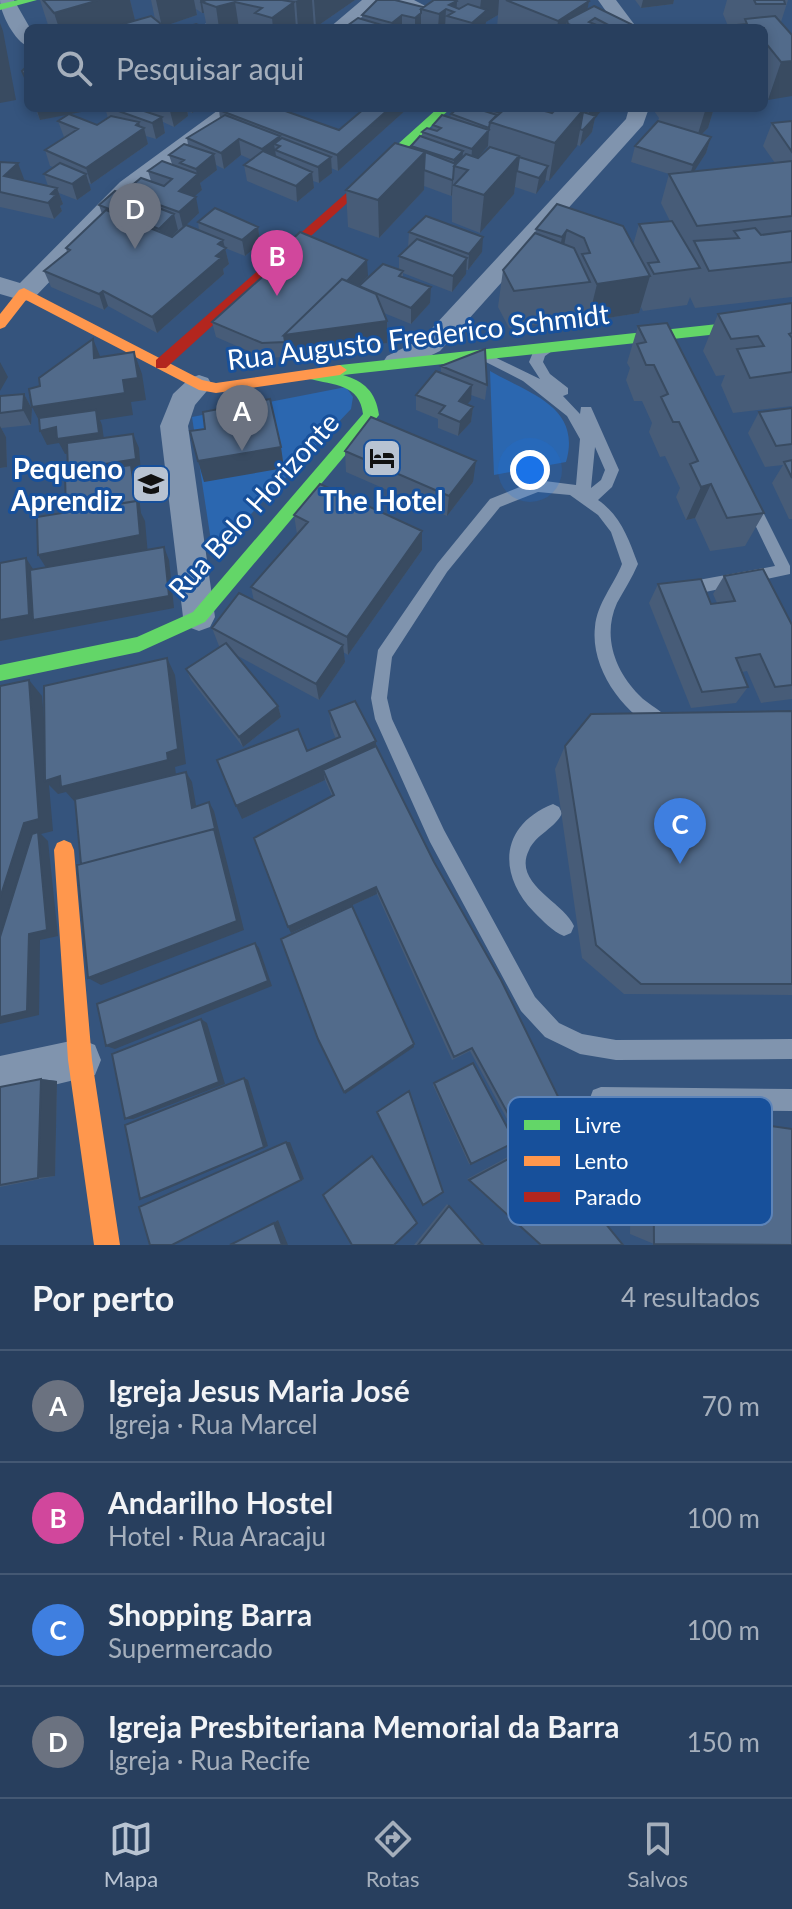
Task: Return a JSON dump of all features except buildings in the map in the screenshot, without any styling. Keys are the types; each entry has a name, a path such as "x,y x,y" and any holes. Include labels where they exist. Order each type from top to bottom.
{"street":[{"path":"24,34 5,4 32,0"},
{"path":"215,24 288,0"},
{"path":"343,24 373,0"},
{"path":"399,0 450,24"},
{"path":"607,0 625,24"},
{"path":"0,324 12,289 128,187 229,112"},
{"path":"161,364 441,112"},
{"path":"396,362 431,345 638,112"},
{"name":"Rua Augusto Frederico Schmidt","path":"12,289 199,385 233,387 396,362 475,354 551,348 674,345 792,321"},
{"name":"Rua Belo Horizonte","path":"0,673 139,644 199,617 371,415 373,403 367,392 335,376 311,375"},
{"path":"199,385 183,401 174,426 199,617"},
{"path":"64,850 80,1060 107,1245"},
{"path":"0,1077 80,1060"}],"lane":[{"path":"551,348 539,353 536,362 539,369 586,411 612,470 607,483 586,501"},
{"path":"475,354 494,360 575,414 587,440 580,486 586,501"},
{"path":"677,591 785,570 742,484"},
{"path":"680,728 666,725 641,712 625,695 611,671 603,628 607,608 630,564 618,529 603,511 573,490 546,486 525,488 495,503 442,568 384,655 379,698 384,719 437,836 528,1004 552,1030 580,1044 616,1050 792,1049"},
{"path":"553,813 523,837 517,851 516,868 522,886 539,906 564,926"},
{"path":"772,1100 792,1100"}],"shaded area":[{"path":"490,371 536,395 560,415 569,443 566,462 494,475"},
{"path":"346,387 353,397 351,409 213,554 192,417"}],"traffic: fast":[{"path":"0,7 32,0"},
{"path":"352,192 441,112"},
{"path":"340,370 792,321"},
{"path":"0,673 139,644 199,617 371,415 370,404 361,389 335,378 315,375"}],"traffic: slow":[{"path":"0,324 24,293 199,385 216,388 340,370"},
{"path":"64,850 80,1060 107,1245"}],"traffic: jam":[{"path":"161,364 352,192"}],"place":[{"name":"Igreja Presbiteriana Memorial da Barra","path":"135,249"},
{"name":"Andarilho Hostel","path":"277,296"},
{"name":"Igreja Jesus Maria José","path":"242,451"},
{"name":"The Hotel","path":"382,458"},
{"name":"Pequeno Aprendiz","path":"151,484"},
{"name":"Shopping Barra","path":"680,864"}]}
